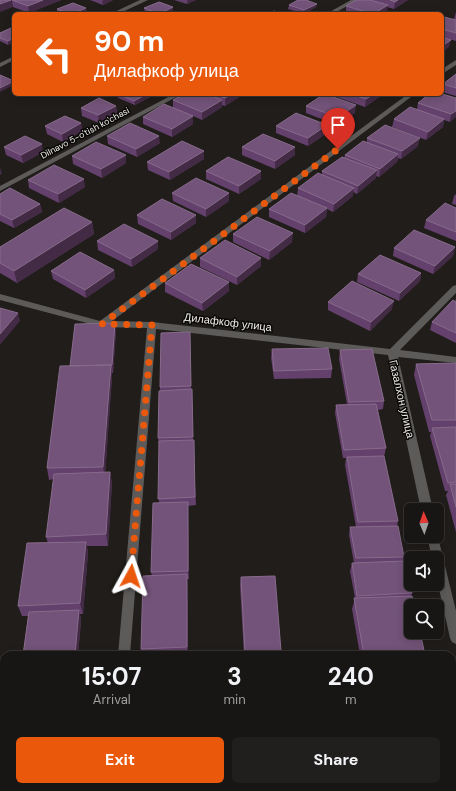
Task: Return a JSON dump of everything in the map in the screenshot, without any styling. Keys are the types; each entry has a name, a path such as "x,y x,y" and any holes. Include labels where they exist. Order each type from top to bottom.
{"street":[{"path":"117,12 144,0"},
{"path":"332,12 355,0"},
{"path":"0,65 12,59"},
{"path":"444,71 456,62"},
{"name":"Dilnavo 5-o'tish ko'chasi","path":"0,189 175,96"},
{"path":"102,324 409,96"},
{"name":"Газалхон улица","path":"425,503 392,353 456,288"},
{"name":"Дилафкоф улица","path":"0,297 102,324 152,325 456,360"},
{"path":"124,651 152,325"},
{"path":"435,543 456,638"}],"building":[{"path":"0,0 11,0 0,4"},
{"path":"12,0 43,0 28,6"},
{"path":"298,0 306,0 317,4 304,10 289,5"},
{"path":"356,0 370,0 388,5 376,12 366,12 346,6"},
{"path":"159,2 173,7 163,12 154,12 144,8"},
{"path":"73,3 86,8 77,12 64,12 57,9"},
{"path":"444,17 456,20 456,33 444,30"},
{"path":"12,28 12,39 8,41 0,38 0,33"},
{"path":"444,38 451,40 444,45"},
{"path":"456,74 456,88 444,83"},
{"path":"0,75 12,80 12,82 0,88"},
{"path":"444,95 456,98 456,111 451,114 418,103 427,96 444,96"},
{"path":"123,96 143,96 134,101"},
{"path":"180,96 212,96 222,100 202,112 173,100"},
{"path":"321,96 331,96 356,105 338,117 306,106"},
{"path":"357,96 371,96 366,99"},
{"path":"99,98 116,106 98,115 81,108"},
{"path":"164,104 193,116 172,129 143,117"},
{"path":"410,107 444,119 428,132 394,119"},
{"path":"296,113 327,125 308,138 276,126"},
{"path":"65,116 81,123 62,134 45,126"},
{"path":"130,123 159,136 136,149 107,136"},
{"path":"385,125 420,138 402,151 367,138"},
{"path":"263,134 295,147 275,161 242,147"},
{"path":"25,136 42,144 21,155 4,147"},
{"path":"182,141 204,151 169,172 147,162"},
{"path":"363,141 398,154 380,169 345,155"},
{"path":"96,142 126,155 101,169 72,156"},
{"path":"228,157 261,171 239,186 206,171"},
{"path":"342,157 377,170 358,186 322,171"},
{"path":"54,165 84,179 58,194 28,180"},
{"path":"318,173 354,188 334,204 298,188"},
{"path":"196,178 229,193 206,209 172,193"},
{"path":"10,188 40,204 12,220 0,214 0,194"},
{"path":"291,193 327,208 305,225 269,209"},
{"path":"162,199 196,215 171,232 137,215"},
{"path":"445,203 456,208 456,232 426,220"},
{"path":"64,208 92,222 14,271 0,263 0,247"},
{"path":"257,217 293,233 270,251 233,234"},
{"path":"124,224 158,241 131,259 97,241"},
{"path":"414,230 455,247 435,266 394,248"},
{"path":"225,240 261,258 237,277 200,258"},
{"path":"80,252 114,270 85,290 51,271"},
{"path":"380,255 421,273 400,293 358,274"},
{"path":"191,264 229,282 202,303 165,283"},
{"path":"352,281 394,301 371,322 328,302"},
{"path":"453,300 456,302 456,333 432,322"},
{"path":"0,308 18,313 0,334"},
{"path":"115,323 112,365 70,366 75,324"},
{"path":"190,332 191,386 160,387 161,333"},
{"path":"328,348 332,369 274,371 272,349"},
{"path":"372,349 384,401 349,402 340,350"},
{"path":"456,363 456,420 432,420 416,364"},
{"path":"111,365 103,467 47,468 60,366"},
{"path":"192,389 193,437 158,438 159,391"},
{"path":"376,404 386,448 344,450 336,405"},
{"path":"456,427 456,482 448,483 432,428"},
{"path":"194,440 195,497 158,499 159,441"},
{"path":"384,456 398,521 358,522 347,457"},
{"path":"110,472 106,534 46,537 54,474"},
{"path":"450,484 456,484 456,507"},
{"path":"188,502 188,571 151,572 153,503"},
{"path":"398,526 404,557 356,558 350,527"},
{"path":"86,542 80,603 18,606 27,543"},
{"path":"404,561 404,591 412,591 412,593 357,596 352,563"},
{"path":"187,574 187,647 141,649 143,576"},
{"path":"275,576 281,651 245,651 241,577"},
{"path":"412,596 413,599 404,599 404,639 422,639 424,651 363,651 354,598"},
{"path":"79,610 75,651 24,651 29,612"}],"route":[{"path":"131,576 152,325 102,324 338,149"}]}
